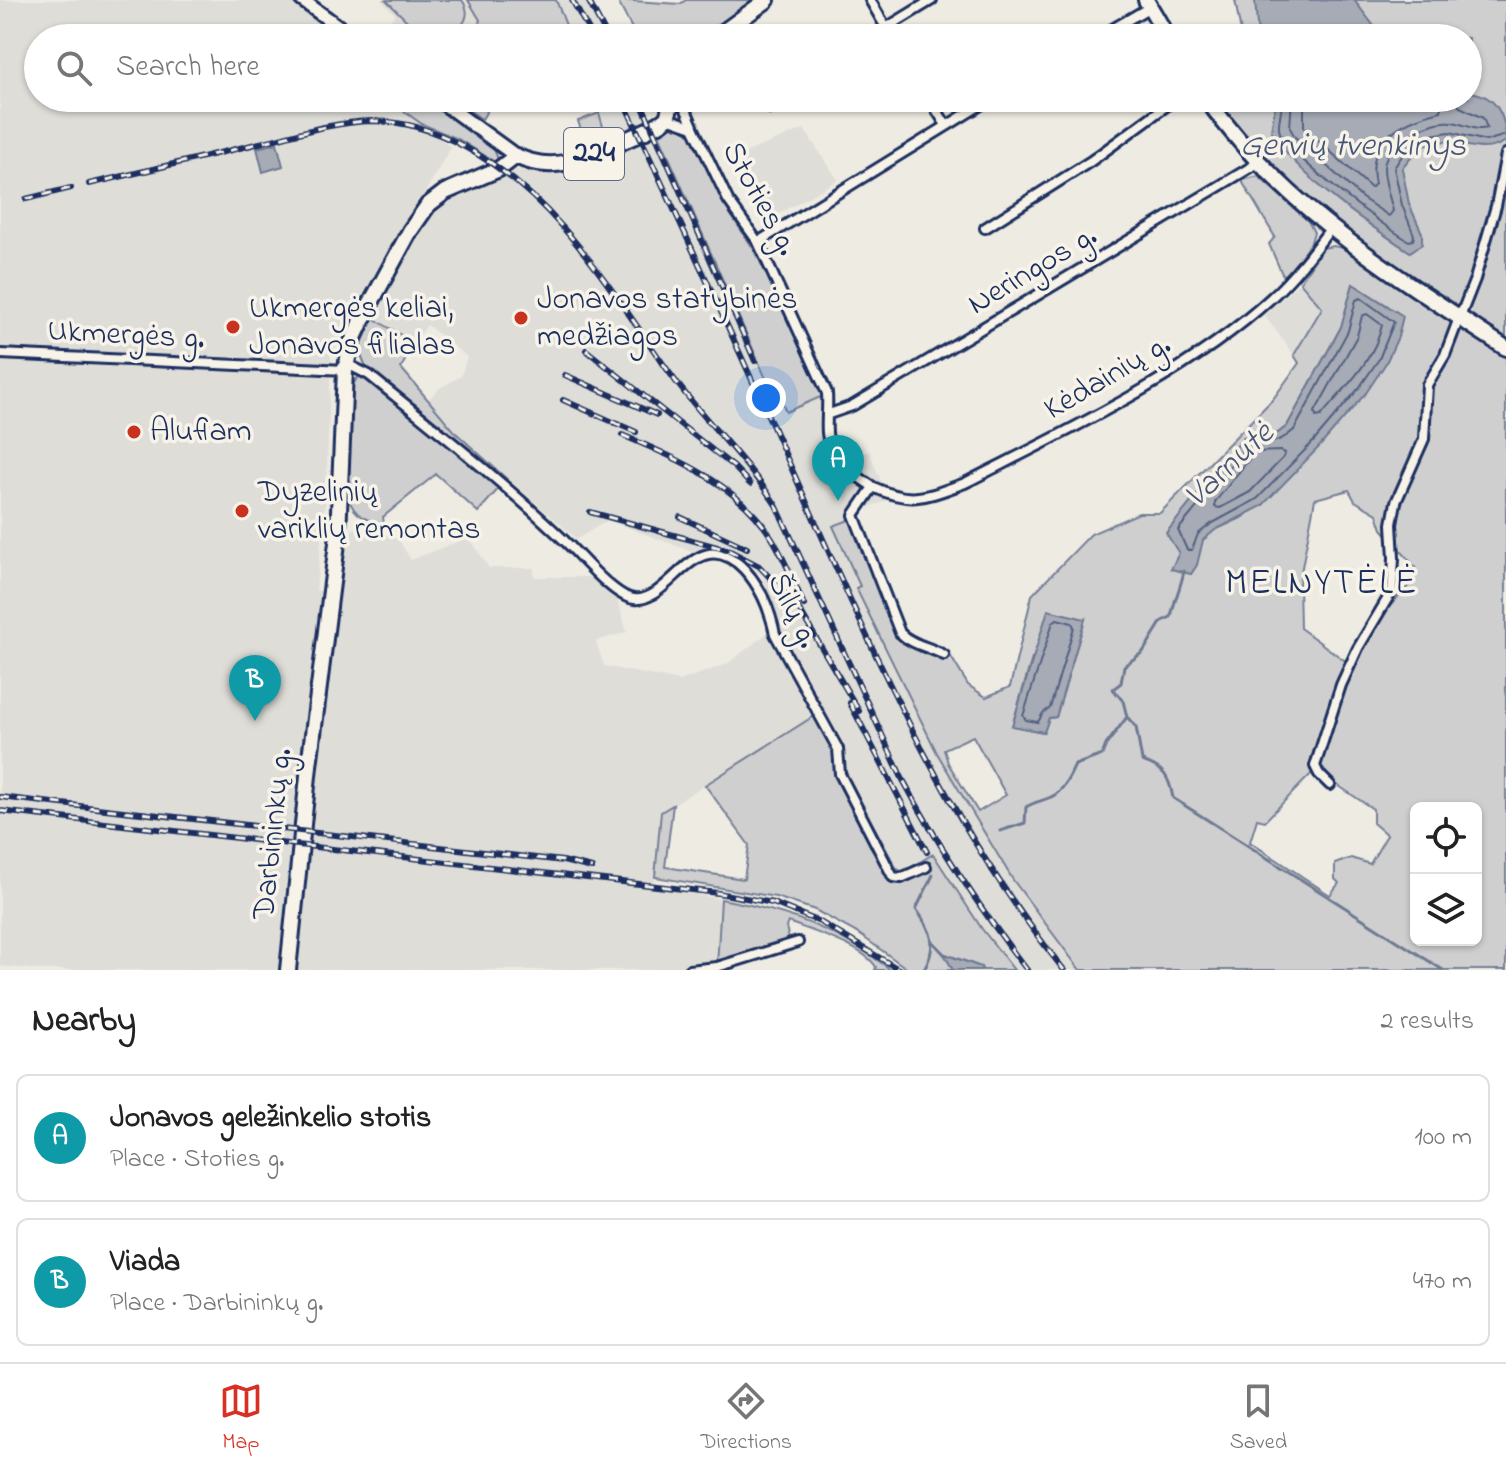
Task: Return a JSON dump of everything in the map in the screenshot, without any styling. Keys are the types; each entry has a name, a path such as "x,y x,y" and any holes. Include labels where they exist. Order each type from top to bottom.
{"main road":[{"path":"734,24 767,0"},
{"path":"1148,4 1160,24"},
{"name":"224","path":"516,156 538,164 572,163 652,128 667,118 669,112"},
{"path":"1217,112 1258,163 1330,229 1506,348"},
{"name":"Darbininkų g.","path":"288,970 338,535 346,367 361,321 419,216 445,192 486,176 516,156"}],"street":[{"path":"302,0 335,24"},
{"path":"870,0 884,24"},
{"path":"893,24 932,0"},
{"path":"1118,24 1148,4"},
{"path":"455,112 516,156"},
{"name":"Stoties g.","path":"687,112 728,200 758,242 827,393 827,432 836,459 873,487"},
{"path":"938,112 946,125"},
{"path":"758,242 968,112"},
{"path":"985,228 1091,161 1158,112"},
{"name":"Stoties g.","path":"667,118 693,127"},
{"path":"1330,785 1315,766 1328,719 1358,648 1392,591 1392,524 1396,502 1424,439 1427,385 1445,355 1475,279 1496,206 1506,154"},
{"name":"Neringos g.","path":"829,414 852,406 1258,163"},
{"name":"Kėdainių g.","path":"873,487 908,500 953,488 1120,401 1215,343 1261,307 1288,281 1330,229"},
{"name":"Ukmergės g.","path":"0,354 346,367"},
{"name":"Šilų g.","path":"346,367 369,375 521,499 614,588 633,599 650,596 691,561 707,555 722,555 740,565 756,582 772,617 775,634 838,749 840,774 893,877 901,878 926,867"},
{"path":"873,487 854,515 900,633 915,644 930,647 944,655"},
{"path":"689,970 717,967 798,942"}],"shaded area":[{"path":"0,0 291,0 323,24 24,24 24,112 404,112 451,147 331,356 326,494 316,590 339,593 348,535 356,527 399,540 411,560 469,537 489,568 534,568 534,577 595,577 615,593 627,632 596,641 604,666 679,681 727,664 778,625 763,577 750,564 730,554 711,548 690,551 608,520 577,539 456,433 427,401 440,388 461,376 467,357 427,325 414,343 373,318 398,265 430,213 439,204 499,174 515,170 558,173 574,169 657,130 777,403 782,402 787,412 831,393 841,416 832,427 836,448 848,459 869,451 888,500 861,510 857,517 860,587 856,589 937,753 1013,881 1080,970 1014,970 928,857 903,872 897,869 845,774 843,750 822,712 661,812 654,887 721,899 717,967 689,970 39,970 0,966"},
{"path":"381,0 468,0 480,19 479,24 388,24 395,14"},
{"path":"386,0 462,0 467,12 463,24 410,24"},
{"path":"468,0 556,0 565,24 479,24 480,20"},
{"path":"556,0 591,0 604,24 565,24"},
{"path":"617,0 680,4 686,0 753,0 720,24 630,24"},
{"path":"1235,0 1506,0 1506,340 1387,261 1311,202 1276,170 1226,112 1482,112 1482,24 1239,24"},
{"path":"405,112 444,112 493,147 498,159 495,162 458,139 422,124"},
{"path":"472,112 486,112 482,119"},
{"path":"598,112 648,112 652,121 607,140"},
{"path":"599,113 607,140 588,149 578,121"},
{"path":"680,126 691,135 723,203 759,257 823,396 786,412 782,402 777,404 657,130"},
{"path":"804,129 838,180 771,218 752,191 743,169 735,172 730,159"},
{"path":"1258,176 1308,221 1314,232 1311,242 1287,276 1282,274 1269,244 1275,237 1243,183 1243,180"},
{"path":"1323,248 1343,248 1506,356 1506,970 1080,970 1013,880 937,753 856,588 860,586 833,526 857,517 901,628 914,641 937,646 950,655 968,685 986,697 1010,687 1032,595 1091,534 1139,513 1160,513 1273,399 1299,363 1294,355 1322,308 1300,282","holes":["1353,284 1388,306 1366,393 1244,517 1215,530 1179,553 1167,533 1218,468 1264,435 1278,433 1287,426 1341,327","1349,490 1355,501 1377,514 1382,529 1415,567 1409,585 1382,615 1356,658 1344,660 1300,628 1299,583 1315,499","1085,619 1056,717 1049,718 1044,732 1012,726 1032,658","973,736 1006,795 978,812 948,763 944,749","1315,770 1373,809 1373,823 1387,835 1370,864 1351,858 1335,864 1335,879 1339,883 1330,895 1250,842 1257,819 1265,821"]},
{"path":"1300,282 1323,308 1294,355 1264,315"},
{"path":"373,318 414,343 401,368 456,433 507,479 478,512 436,474 383,517 384,524 362,517 351,505 349,409 354,383 365,365 359,350"},
{"path":"822,711 843,750 845,774 897,869 903,872 933,854 982,929 1014,970 982,970 946,954 953,970 909,970 859,934 815,910 776,897 655,877 661,812 673,805 665,867 744,879 749,845 705,785"},
{"path":"721,899 768,909 810,924 851,943 891,970 875,970 870,959 860,952 788,922 786,927 791,947 717,967"}],"water":[{"name":"Gervių tvenkinys","path":"1255,0 1354,0 1372,24 1257,24"},
{"name":"Gervių tvenkinys","path":"1482,96 1498,108 1506,141 1493,147 1480,148 1443,141 1430,144 1416,152 1402,168 1409,204 1422,233 1422,244 1410,252 1316,183 1271,132 1274,112 1482,112"},
{"path":"277,143 283,166 263,172 257,148"},
{"path":"1353,284 1403,316 1398,337 1386,363 1366,393 1262,506 1215,530 1203,540 1197,565 1191,574 1171,569 1179,553 1166,533 1244,437 1260,431 1264,435 1278,433 1287,426 1341,327"},
{"path":"1048,610 1085,619 1056,717 1049,718 1044,732 1012,726"},
{"path":"944,954 981,967 982,970 953,970"}],"waterway":[{"name":"Varnutė","path":"1000,831 1025,823 1026,807 1059,791 1075,765 1102,755 1127,717 1123,701 1113,689 1121,683 1124,666 1143,652 1162,621 1171,617 1184,571"},
{"path":"1128,718 1136,727 1142,761 1164,774 1173,798 1443,970"},
{"name":"Varnutė","path":"924,970 932,945 926,924 916,909 933,875"},
{"path":"933,942 944,954"}],"railway":[{"path":"572,0 585,24"},
{"path":"588,0 601,24"},
{"path":"628,112 915,736 983,856 1064,970"},
{"path":"645,112 755,361"},
{"path":"89,184 315,129 385,121 409,125 454,141 499,169 530,194 584,253 677,383 776,505 902,778 960,876 1027,970"},
{"path":"26,199 71,188"},
{"path":"586,350 734,467 750,484"},
{"path":"565,375 657,415"},
{"path":"563,400 636,432"},
{"path":"622,435 705,475 742,502 772,538 804,605"},
{"path":"590,512 728,550 759,566 797,606 859,711"},
{"path":"680,517 747,548"},
{"path":"850,703 927,852"},
{"path":"0,797 563,861 592,868"},
{"path":"0,811 718,893 773,903 820,922 900,970"}],"place":[{"name":"Jonavos statybinės medžiagos","path":"521,318"},
{"name":"Ukmergės keliai, Jonavos filialas","path":"233,327"},
{"name":"Aluflam","path":"134,432"},
{"name":"Jonavos geležinkelio stotis","path":"838,501"},
{"name":"Dyzelinių variklių remontas","path":"242,511"},
{"name":"Viada","path":"255,721"}],"district":[{"name":"MELNYTĖLĖ","path":"1322,584"}]}
